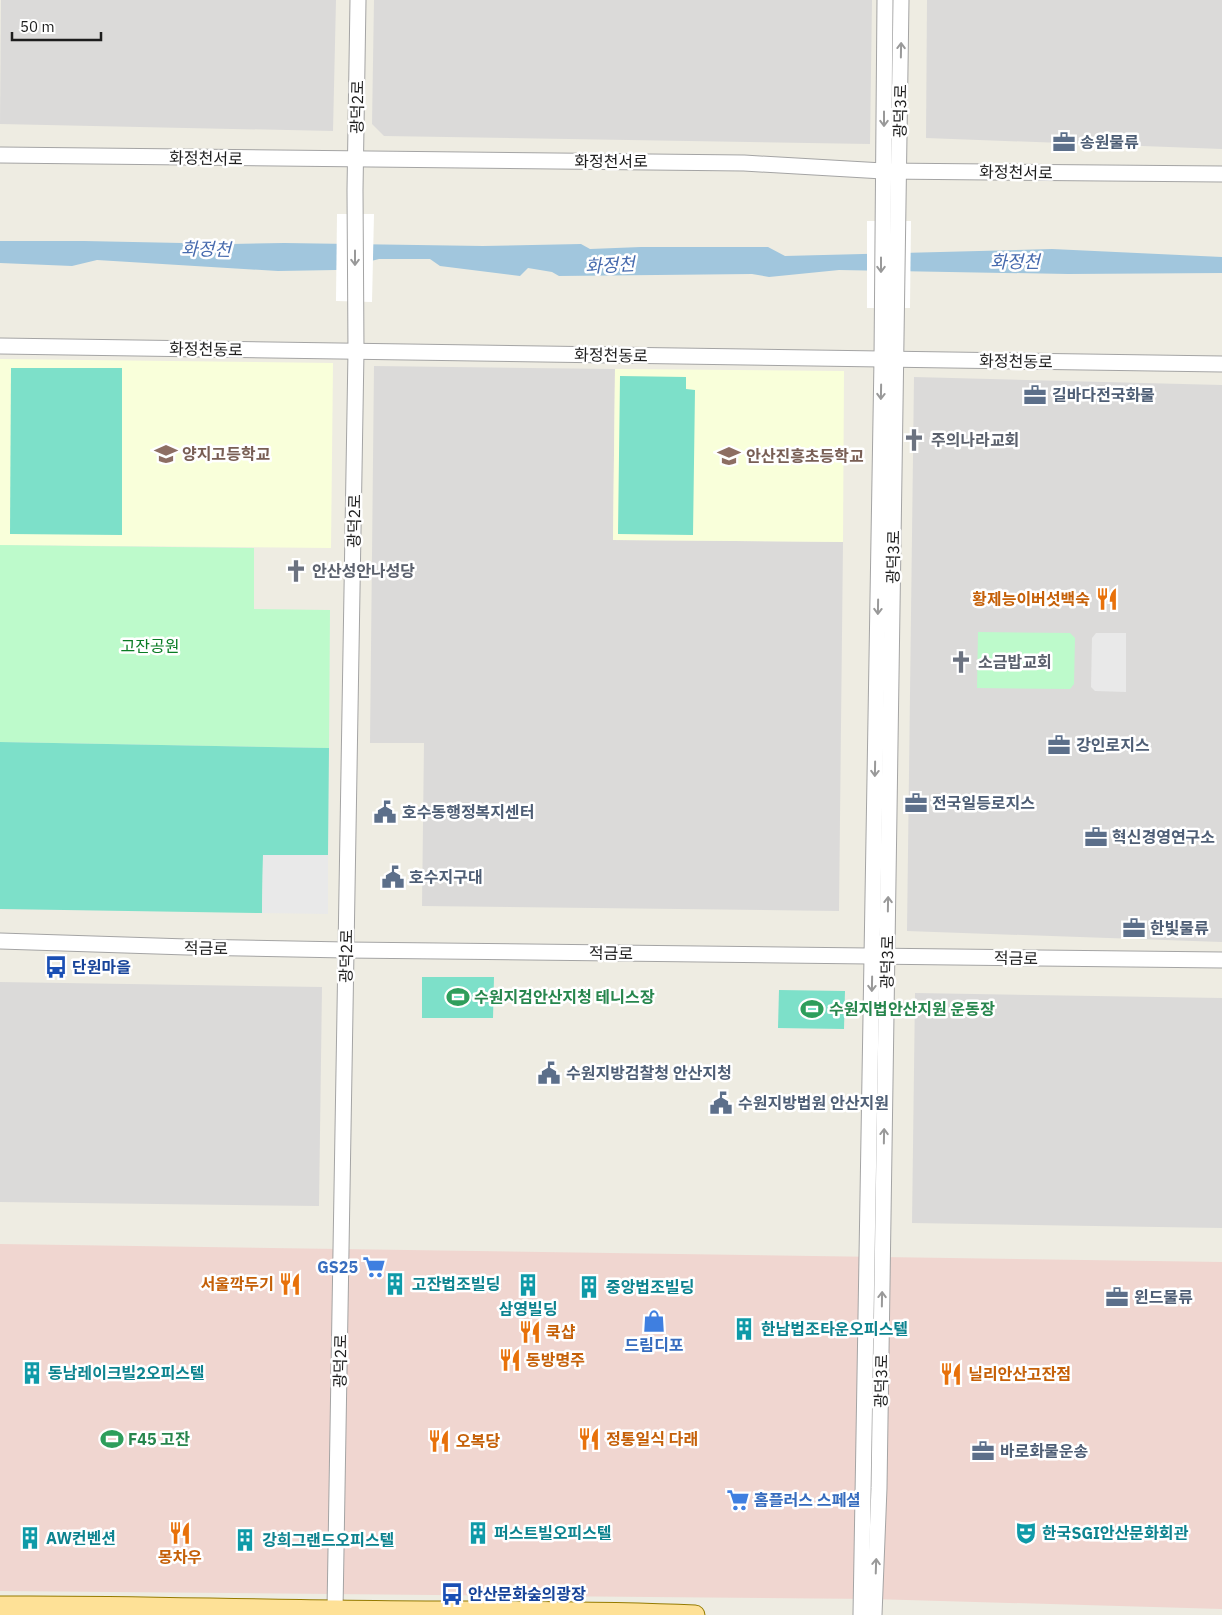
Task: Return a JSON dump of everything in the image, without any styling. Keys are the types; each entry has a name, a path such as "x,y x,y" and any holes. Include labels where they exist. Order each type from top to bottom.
{"main road":[{"path":"18,1615 55,1605"},
{"path":"0,1606 55,1605 336,1610 621,1612 695,1615"}],"street":[{"name":"광덕2로","path":"336,1610 356,351 355,214 358,0"},
{"name":"광덕3로","path":"885,0 881,308 889,359"},
{"name":"광덕3로","path":"874,1615 879,1488 880,955 889,359 897,308 901,0"},
{"name":"화정천서로","path":"0,155 744,163 883,170 1222,174"},
{"name":"화정천동로","path":"0,346 1222,364"},
{"name":"적금로","path":"0,941 346,950 1222,960"},
{"name":"광덕3로","path":"861,1615 880,955"}],"shaded area":[{"path":"1,0 336,0 333,131 0,124"},
{"path":"374,0 872,0 870,144 384,136 372,124"},
{"path":"927,0 1222,0 1222,149 926,138"},
{"name":"양지고등학교","path":"0,359 333,363 331,548 0,545"},
{"path":"374,366 615,369 613,540 843,542 839,911 422,906 424,743 370,743"},
{"name":"안산진흥초등학교","path":"615,369 844,371 843,542 613,540"},
{"path":"914,377 1222,385 1222,942 907,931"},
{"path":"1096,633 1126,633 1126,692 1095,691 1091,687 1092,638"},
{"path":"263,855 328,855 328,914 262,913"},
{"path":"0,982 322,987 319,1206 0,1202"},
{"path":"915,993 1222,998 1222,1228 912,1223"},
{"path":"0,1244 1222,1262 1222,1609 872,1599 0,1591"}],"green space":[{"path":"11,368 122,368 122,535 10,534"},
{"path":"620,376 686,377 686,389 695,390 693,535 618,534"},
{"name":"고잔공원","path":"0,545 254,548 254,609 330,610 329,748 0,742"},
{"path":"978,632 1070,633 1075,638 1074,684 1070,689 977,688"},
{"path":"0,742 329,748 328,855 263,855 262,913 0,909"},
{"name":"수원지검안산지청 테니스장","path":"422,977 494,977 493,1018 422,1018"},
{"name":"수원지법안산지원 운동장","path":"779,990 845,991 844,1029 778,1028"}],"water":[{"name":"화정천","path":"0,241 483,246 581,244 590,249 768,247 785,256 1052,249 1222,257 1222,273 1068,274 839,270 769,277 752,274 559,276 552,272 528,268 520,276 440,266 430,259 379,259 336,270 278,271 97,260 72,266 0,263"}],"pier":[{"path":"337,214 374,214 372,302 336,301"},
{"path":"867,221 911,221 910,308 867,308"}],"place":[{"name":"송원물류","path":"1064,142"},
{"name":"길바다전국화물","path":"1035,395"},
{"name":"주의나라교회","path":"914,440"},
{"name":"양지고등학교","path":"166,454"},
{"name":"안산진흥초등학교","path":"729,456"},
{"name":"안산성안나성당","path":"296,571"},
{"name":"황제능이버섯백숙","path":"1107,599"},
{"name":"소금밥교회","path":"961,662"},
{"name":"강인로지스","path":"1059,745"},
{"name":"전국일등로지스","path":"916,803"},
{"name":"호수동행정복지센터","path":"385,812"},
{"name":"혁신경영연구소","path":"1096,837"},
{"name":"호수지구대","path":"393,877"},
{"name":"한빛물류","path":"1134,928"},
{"name":"단원마을","path":"56,967"},
{"name":"수원지검안산지청 테니스장","path":"458,997"},
{"name":"수원지법안산지원 운동장","path":"812,1009"},
{"name":"수원지방검찰청 안산지청","path":"549,1073"},
{"name":"수원지방법원 안산지원","path":"721,1103"},
{"name":"GS25","path":"374,1267"},
{"name":"서울깍두기","path":"290,1284"},
{"name":"고잔법조빌딩","path":"395,1284"},
{"name":"삼영빌딩","path":"528,1285"},
{"name":"중앙법조빌딩","path":"589,1287"},
{"name":"윈드물류","path":"1117,1297"},
{"name":"드림디포","path":"654,1321"},
{"name":"한남법조타운오피스텔","path":"744,1329"},
{"name":"쿡샵","path":"530,1332"},
{"name":"동방명주","path":"510,1360"},
{"name":"동남레이크빌2오피스텔","path":"32,1373"},
{"name":"닐리안산고잔점","path":"951,1374"},
{"name":"F45 고잔","path":"112,1439"},
{"name":"정통일식 다래","path":"589,1439"},
{"name":"오복당","path":"439,1441"},
{"name":"바로화물운송","path":"983,1451"},
{"name":"홈플러스 스페셜","path":"738,1500"},
{"name":"몽차우","path":"180,1533"},
{"name":"퍼스트빌오피스텔","path":"478,1533"},
{"name":"한국SGI안산문화회관","path":"1026,1533"},
{"name":"AW컨벤션","path":"30,1538"},
{"name":"강희그랜드오피스텔","path":"245,1540"},
{"name":"안산문화숲의광장","path":"452,1594"}]}
